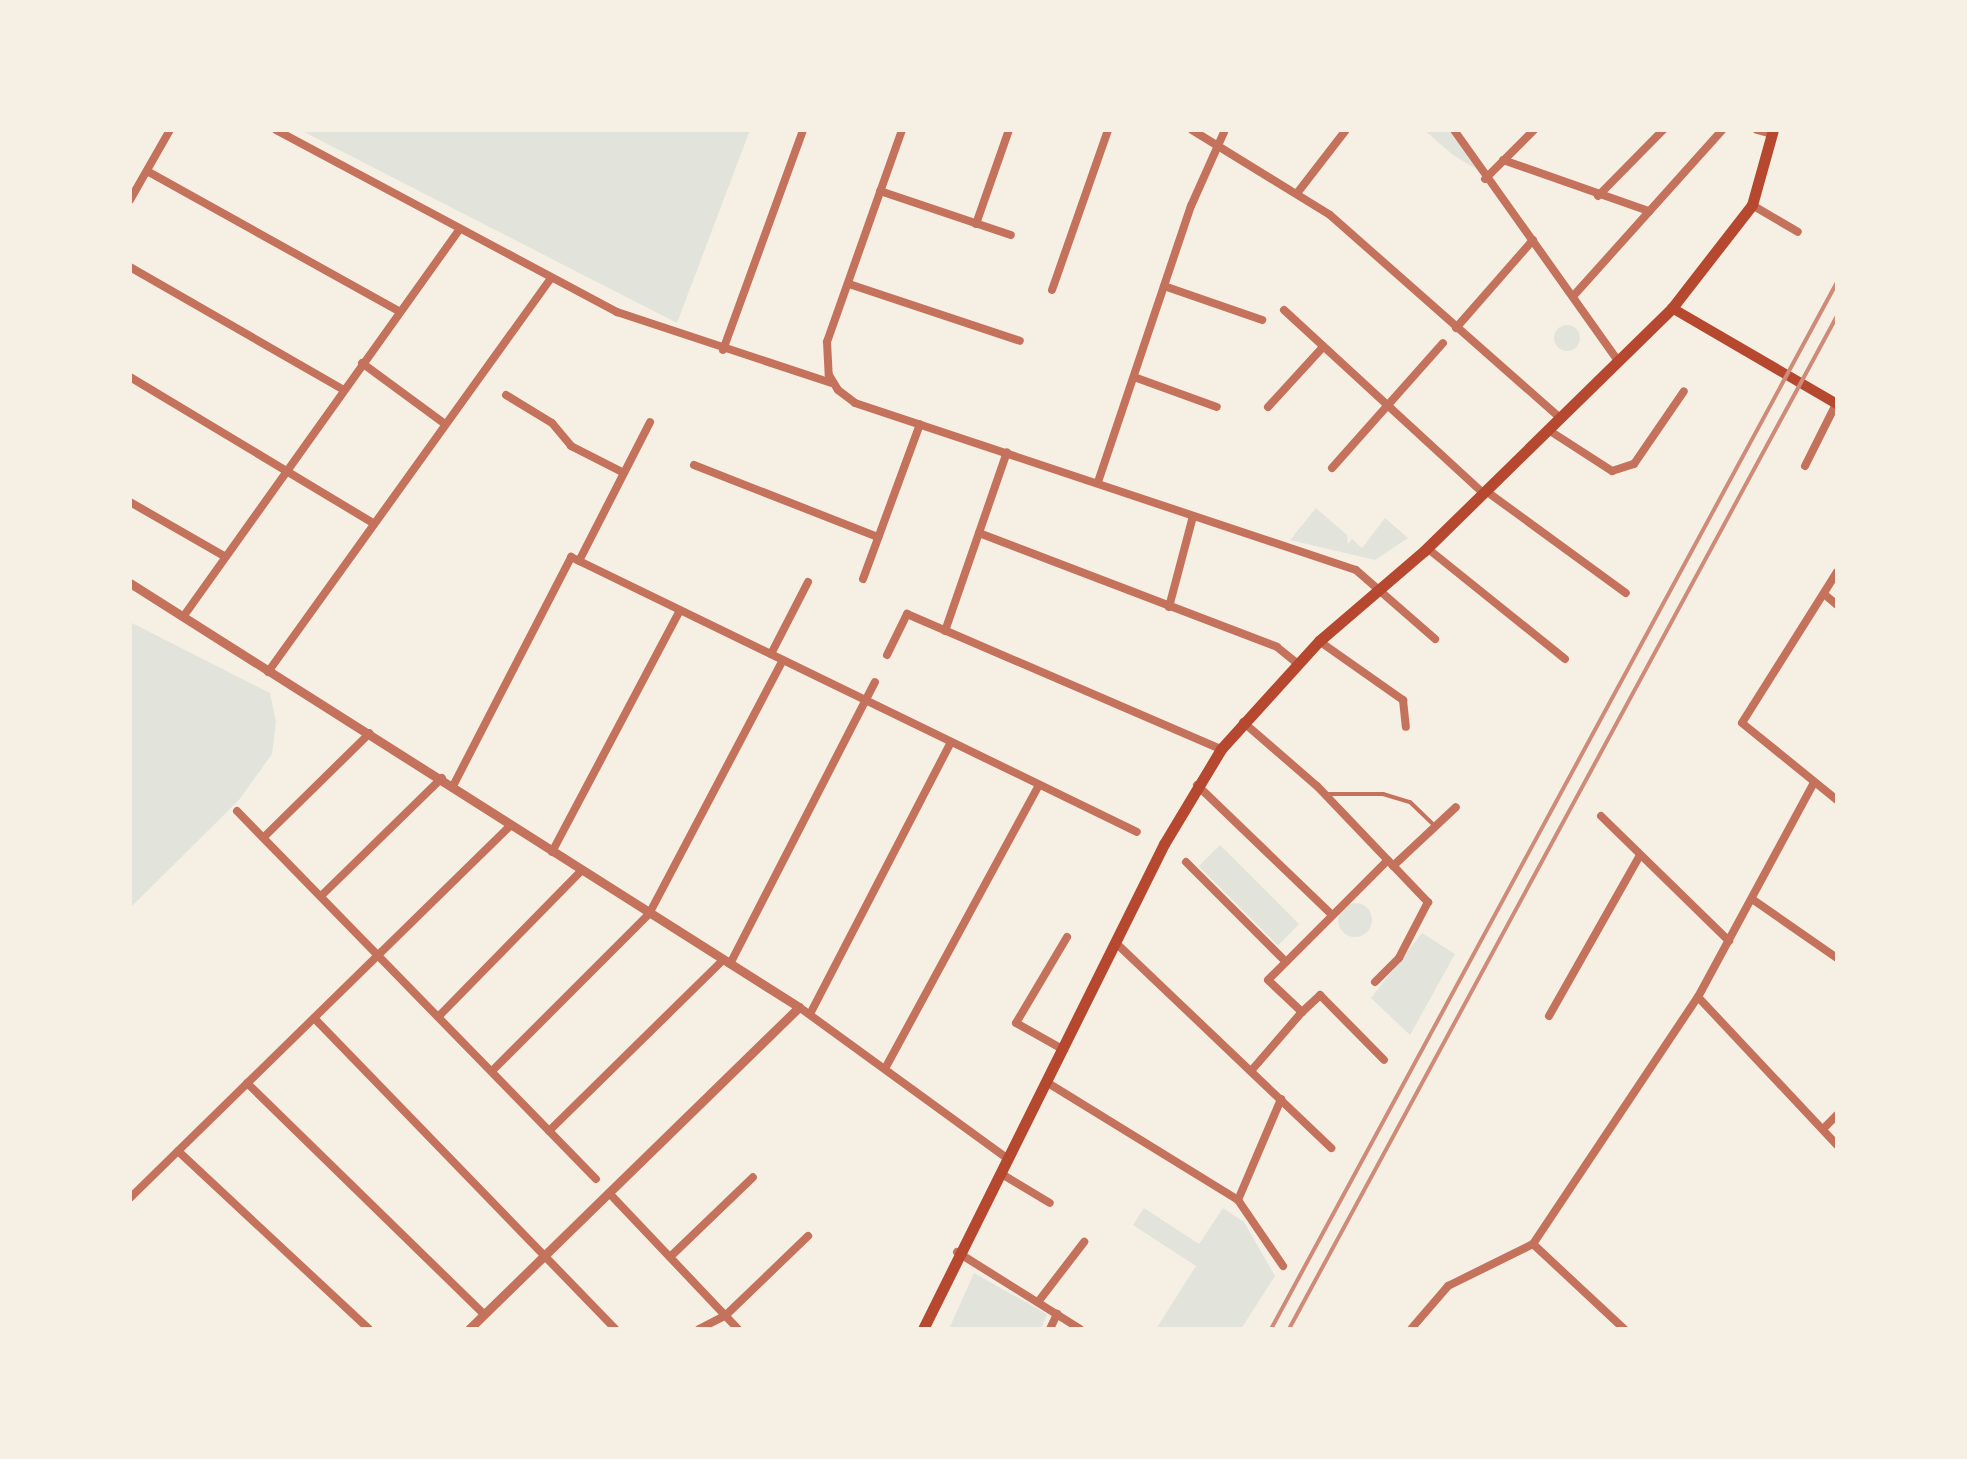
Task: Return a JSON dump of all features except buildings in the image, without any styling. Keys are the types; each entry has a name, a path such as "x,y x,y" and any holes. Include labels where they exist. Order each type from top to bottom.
{"highway":[{"path":"923,1329 957,1252 1048,1082 1197,785 1221,750 1319,640 1427,548 1550,432 1672,308 1752,205 1773,132"}],"main road":[{"path":"1672,308 1837,404"}],"street":[{"path":"130,200 170,130"},
{"path":"276,130 550,280 723,350 832,382 855,403 1356,570 1379,586 1389,604 1435,639"},
{"path":"723,350 803,130"},
{"path":"832,382 827,342 902,130"},
{"path":"976,224 1009,130"},
{"path":"1052,290 1108,130"},
{"path":"1192,130 1298,192 1562,419"},
{"path":"1098,482 1164,286 1217,144 1226,130"},
{"path":"1298,192 1346,130"},
{"path":"1454,130 1485,178 1576,294 1619,362"},
{"path":"1485,178 1534,130"},
{"path":"1598,196 1663,130"},
{"path":"1576,294 1722,130"},
{"path":"1757,130 1773,132"},
{"path":"1503,160 1649,211"},
{"path":"147,170 399,311"},
{"path":"880,191 1011,235"},
{"path":"1752,205 1798,232"},
{"path":"183,617 458,230"},
{"path":"1456,328 1534,240"},
{"path":"130,267 342,389"},
{"path":"268,672 550,280"},
{"path":"849,284 1020,341"},
{"path":"1164,286 1262,320"},
{"path":"1284,310 1387,408 1485,493 1626,593"},
{"path":"1332,468 1443,342"},
{"path":"1268,407 1322,348"},
{"path":"362,363 445,424"},
{"path":"1134,377 1218,406"},
{"path":"130,378 373,523"},
{"path":"1550,432 1612,471 1634,464 1684,390"},
{"path":"506,395 552,424 570,446 624,472"},
{"path":"1805,466 1837,404"},
{"path":"453,786 650,422"},
{"path":"863,579 920,424"},
{"path":"946,631 1007,452"},
{"path":"694,465 878,538"},
{"path":"130,502 224,556"},
{"path":"1169,607 1192,516"},
{"path":"979,533 1277,647 1297,663"},
{"path":"1427,548 1565,659"},
{"path":"575,559 1137,832"},
{"path":"1837,572 1742,723 1812,784 1837,800"},
{"path":"130,582 810,1014 887,1065 1008,1159"},
{"path":"771,654 808,582"},
{"path":"1824,594 1837,605"},
{"path":"552,852 679,612"},
{"path":"888,655 907,614 1221,750"},
{"path":"1319,640 1402,700 1406,727"},
{"path":"492,1071 650,914 783,660"},
{"path":"549,1131 727,962 868,702 875,682"},
{"path":"1243,722 1325,794 1428,902 1400,958 1375,982"},
{"path":"264,837 370,733"},
{"path":"810,1014 951,742"},
{"path":"321,896 442,778"},
{"path":"1411,1329 1448,1286 1532,1244 1698,997 1812,784"},
{"path":"887,1065 1038,785"},
{"path":"1197,785 1332,915"},
{"path":"1302,1012 1268,980 1332,915 1456,808"},
{"path":"237,811 596,1179"},
{"path":"1601,816 1729,942"},
{"path":"130,1198 511,825"},
{"path":"1549,1016 1640,855"},
{"path":"1186,862 1286,962"},
{"path":"439,1016 581,870"},
{"path":"1752,899 1837,958"},
{"path":"1064,1050 1016,1023 1068,937"},
{"path":"1117,944 1332,1148"},
{"path":"1251,1070 1320,996 1384,1060"},
{"path":"1698,997 1837,1145"},
{"path":"469,1329 799,1007"},
{"path":"314,1018 616,1329"},
{"path":"1048,1082 1238,1200 1283,1266"},
{"path":"248,1083 484,1314"},
{"path":"1238,1200 1281,1100"},
{"path":"1823,1129 1837,1115"},
{"path":"178,1151 368,1329"},
{"path":"1000,1173 1050,1203"},
{"path":"670,1257 753,1177"},
{"path":"609,1193 738,1329"},
{"path":"699,1329 726,1315 808,1236"},
{"path":"1038,1302 1084,1242"},
{"path":"1532,1244 1624,1329"},
{"path":"957,1252 1080,1329"},
{"path":"1050,1329 1057,1314"}],"lane":[{"path":"1325,794 1383,794 1410,802 1435,826"}],"shaded area":[{"path":"300,130 750,130 677,323"},
{"path":"1424,130 1454,130 1481,172 1453,155"},
{"path":"1567,325 1576,329 1580,338 1576,347 1567,351 1558,347 1554,338 1558,329"},
{"path":"1316,508 1347,535 1348,544 1352,539 1362,548 1385,518 1408,538 1375,560 1290,540"},
{"path":"130,622 270,693 276,722 272,754 239,800 130,908"},
{"path":"1220,845 1299,924 1278,945 1199,866"},
{"path":"1355,903 1367,908 1372,920 1367,932 1355,937 1343,932 1338,920 1343,908"},
{"path":"1422,933 1455,954 1410,1035 1371,998"},
{"path":"1144,1208 1199,1244 1223,1208 1244,1222 1275,1276 1241,1329 1156,1329 1196,1266 1133,1225"},
{"path":"974,1273 1047,1314 1041,1329 949,1329"}],"railway":[{"path":"1271,1329 1837,282"},
{"path":"1289,1329 1837,316"}]}
